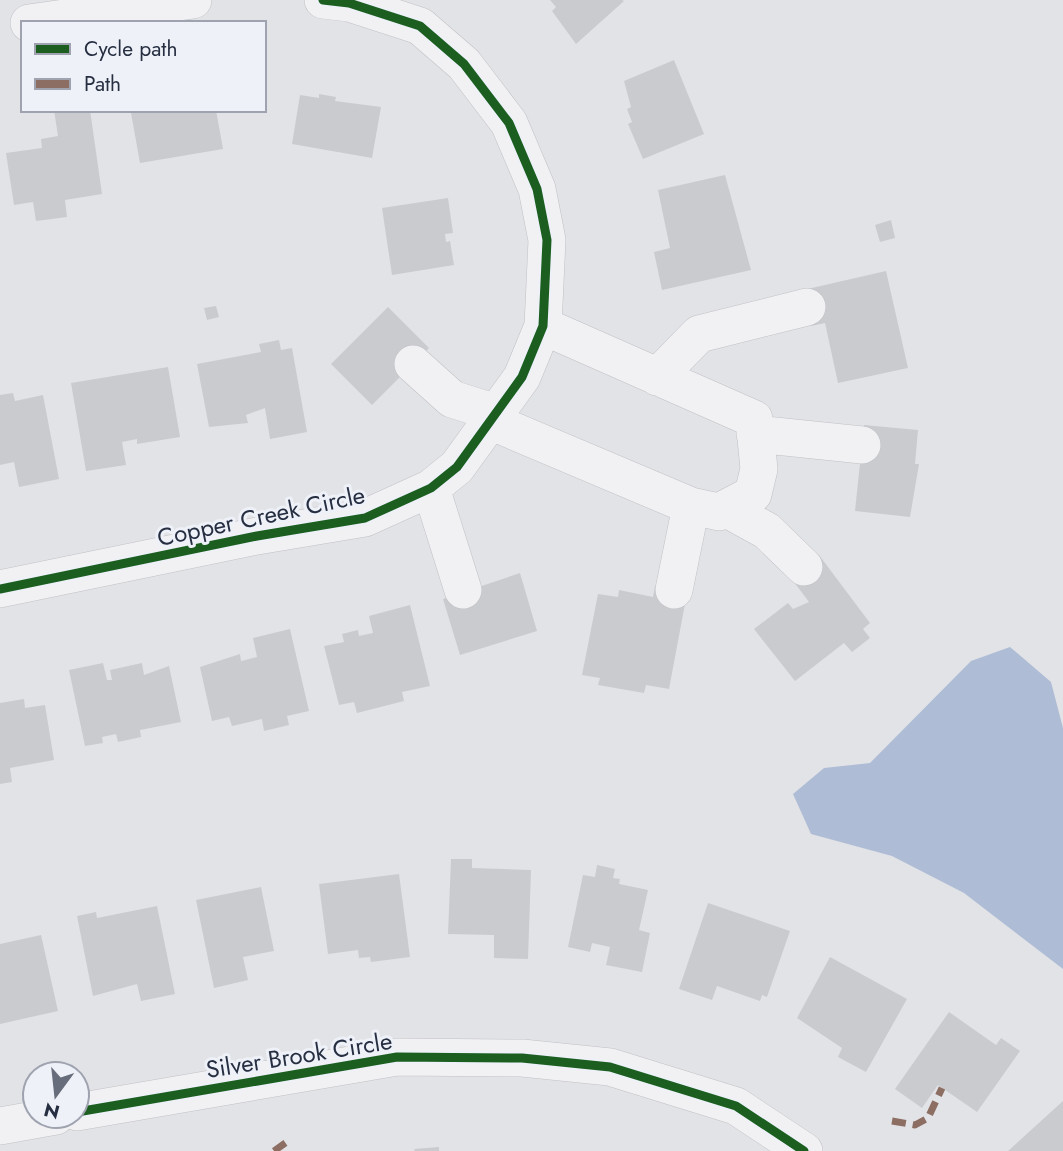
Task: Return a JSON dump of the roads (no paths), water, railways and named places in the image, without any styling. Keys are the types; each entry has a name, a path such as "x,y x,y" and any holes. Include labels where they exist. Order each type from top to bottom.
{"street":[{"path":"43,21 193,0"},
{"name":"Copper Creek Circle","path":"0,589 257,536 365,518 431,488 457,467 522,377 543,326 547,240 537,189 509,123 464,64 420,26 349,3 323,0"},
{"path":"0,26 21,23"},
{"path":"657,377 699,334 807,307"},
{"path":"413,365 452,399 691,506 719,512 753,494 760,469 754,419 543,326"},
{"path":"755,434 862,445"},
{"path":"431,488 463,590"},
{"path":"674,590 691,506"},
{"path":"727,509 768,531 804,568"},
{"name":"Silver Brook Circle","path":"91,1110 397,1057 522,1058 610,1067 736,1106 804,1151"},
{"path":"0,1126 21,1122"}],"water":[{"path":"1010,647 1051,682 1063,728 1063,969 964,893 892,856 811,834 793,794 824,768 870,763 971,661"}]}
